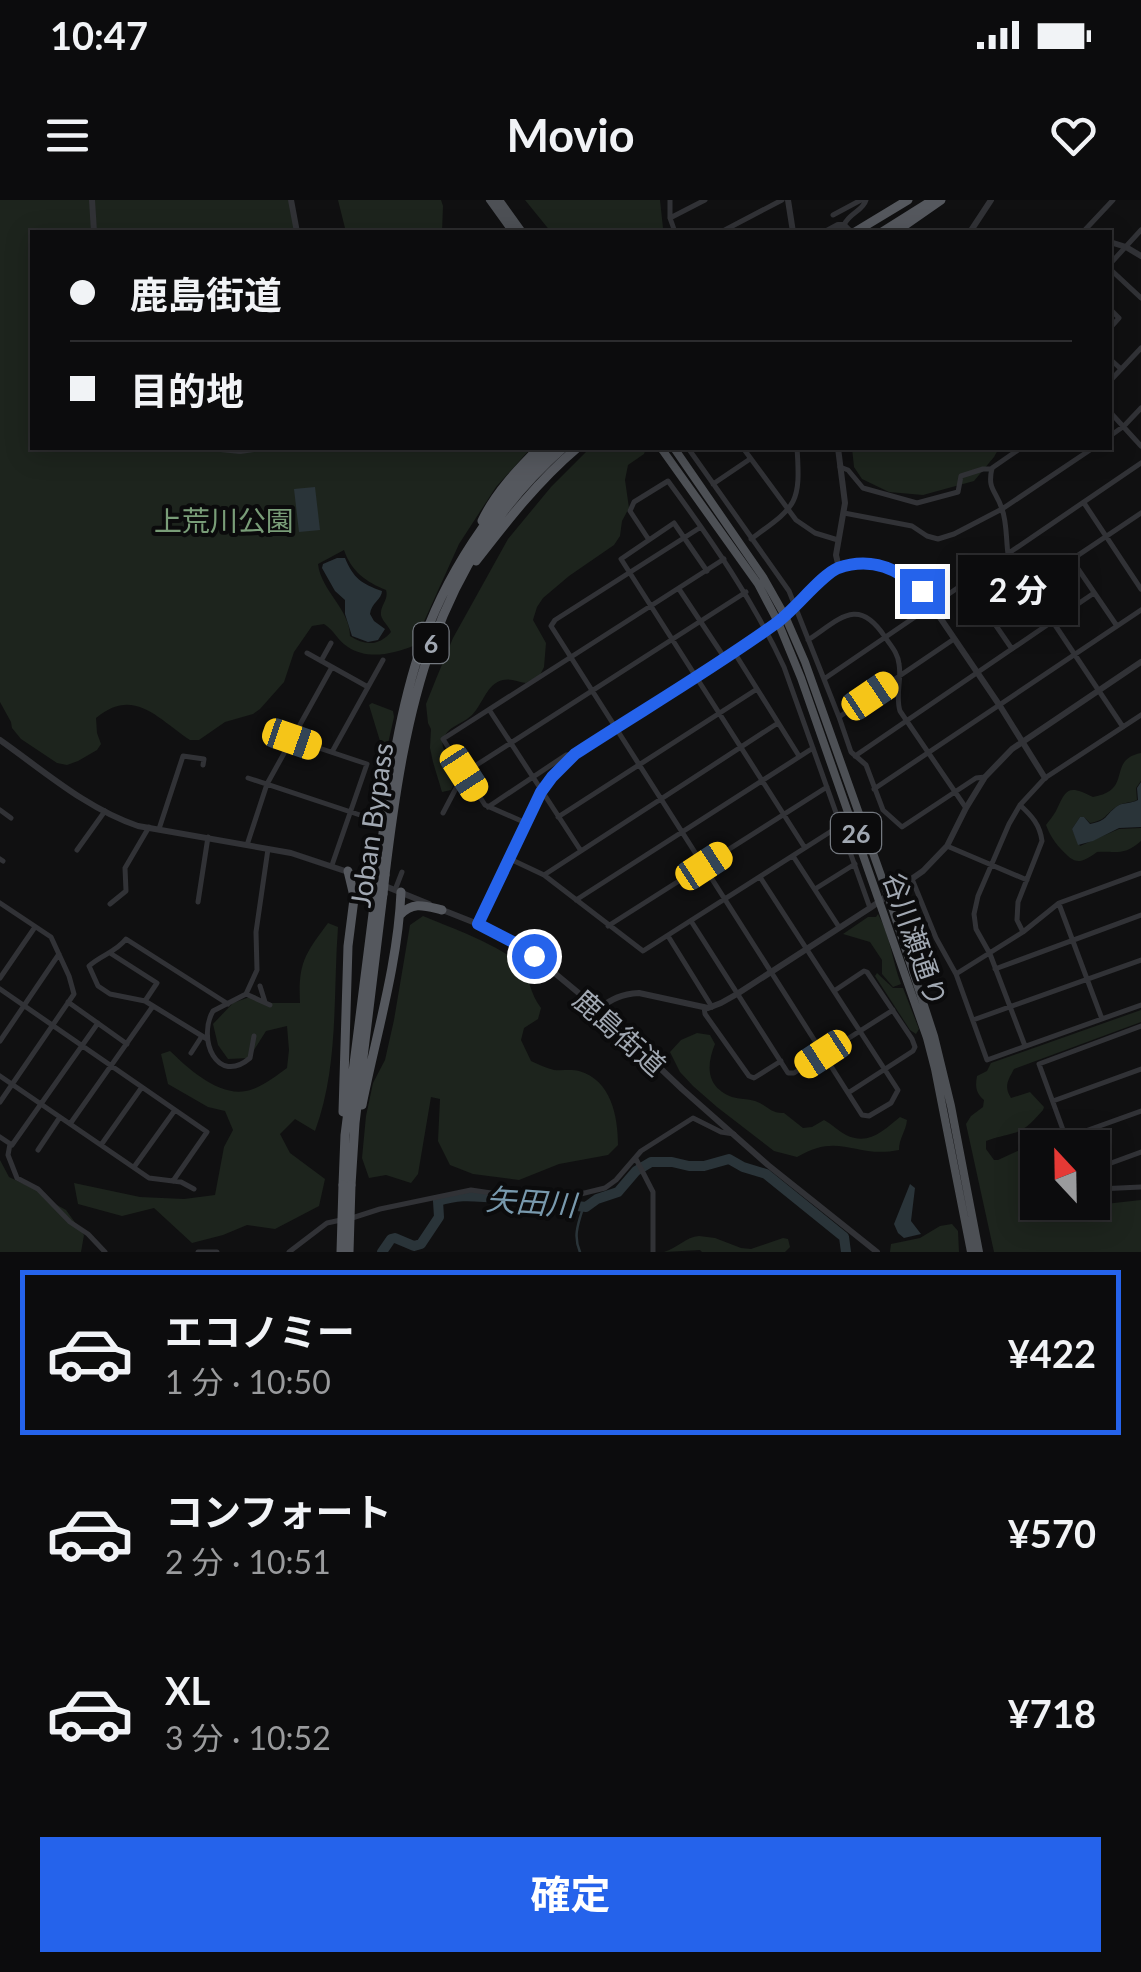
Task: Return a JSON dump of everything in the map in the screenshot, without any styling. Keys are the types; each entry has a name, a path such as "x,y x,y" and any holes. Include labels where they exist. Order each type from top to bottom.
{"highway":[{"path":"850,230 908,200"},
{"path":"870,230 917,200"},
{"path":"885,230 933,200"},
{"path":"898,230 941,200"},
{"path":"470,546 487,510 536,450"},
{"name":"Joban Bypass","path":"382,874 398,732 432,620 470,546 511,490 549,450"},
{"name":"Joban Bypass","path":"349,1252 345,1134 379,892 410,714 432,641 476,552 528,483 561,450"},
{"path":"456,588 518,508 575,450"},
{"path":"345,1134 342,1098 354,899 348,871"},
{"path":"354,899 366,878"},
{"path":"348,1182 390,980 400,915 398,891"},
{"name":"Joban Bypass","path":"341,1252 379,892"},
{"path":"400,915 417,904 442,910"}],"main road":[{"path":"490,200 512,230"},
{"path":"499,200 521,230"},
{"name":"谷川瀬通り","path":"662,450 782,619 884,898 915,1000 935,1068 971,1252"},
{"name":"26","path":"675,450 762,577 782,619"},
{"name":"26","path":"884,898 934,1036 980,1252"}],"street":[{"path":"92,200 94,230"},
{"path":"291,200 297,230"},
{"path":"670,200 674,230"},
{"path":"670,218 705,200"},
{"path":"726,230 785,200 792,230"},
{"path":"833,214 864,200 864,207 847,218 850,230"},
{"path":"971,230 992,200"},
{"path":"1085,230 1112,200"},
{"path":"1112,264 1141,230"},
{"path":"1112,243 1141,256"},
{"path":"1112,268 1141,298"},
{"path":"1112,379 1141,348"},
{"path":"1112,361 1121,369"},
{"path":"1112,435 1141,408"},
{"path":"1112,414 1141,446"},
{"path":"689,450 789,591 851,752 866,765 884,810 902,826 985,776"},
{"path":"744,450 796,520 815,533 839,540"},
{"path":"751,539 788,512 798,492 797,450"},
{"path":"838,450 845,503 836,555 839,568"},
{"path":"840,467 844,466 858,484 869,490 918,503 958,492 961,476 992,469 1018,450"},
{"path":"844,513 912,526 927,536 954,534 1002,509 1090,450"},
{"path":"713,484 750,458"},
{"path":"824,679 1141,463"},
{"path":"992,469 990,488 1002,509 1008,554"},
{"path":"649,540 630,511 634,502 668,481 746,592 767,630 784,667 870,908"},
{"path":"1084,503 1141,589"},
{"path":"989,615 1140,516"},
{"path":"707,571 674,523 620,559 805,848"},
{"path":"701,526 551,626 862,1115 869,1116 891,1103 898,1090 760,877"},
{"path":"526,823 488,806 442,740 724,560"},
{"path":"1072,560 1117,626"},
{"path":"478,924 541,792 575,754 767,630 839,568 876,564 899,571 922,591 1045,778"},
{"path":"966,582 1012,648"},
{"path":"679,589 724,658"},
{"path":"444,813 464,773 746,592"},
{"path":"855,756 1094,593"},
{"path":"874,790 1141,610"},
{"path":"808,640 838,621 858,614 875,621 897,655 898,703 906,721 966,808"},
{"path":"1052,622 1123,727"},
{"path":"840,717 954,640"},
{"path":"321,661 332,643"},
{"path":"734,652 799,757"},
{"path":"307,653 368,687"},
{"path":"332,752 382,660"},
{"path":"598,1010 620,995 638,993 708,1007 737,994 936,860 985,776 1023,741 1141,662"},
{"path":"247,845 267,784 332,668"},
{"path":"558,816 757,688"},
{"path":"490,710 580,851"},
{"path":"1024,1046 990,954 976,929 978,896 1009,824 1045,778 1141,715"},
{"path":"544,875 778,723"},
{"path":"274,729 292,739 368,764 332,865"},
{"name":"鹿島街道","path":"0,740 120,820 291,853 332,865 478,924 517,944 598,1010 768,1165 877,1252"},
{"path":"576,900 813,748"},
{"path":"488,806 566,755 575,754"},
{"path":"159,829 184,756 204,759 203,765"},
{"path":"248,778 366,818"},
{"path":"608,926 827,787"},
{"path":"1020,806 1034,818 1042,841 1016,911 1023,932"},
{"path":"0,810 11,818"},
{"path":"77,850 105,811"},
{"path":"509,858 544,875 643,952 841,826"},
{"path":"110,904 126,891 125,868 149,827"},
{"path":"198,902 208,837"},
{"path":"947,846 1027,880"},
{"path":"191,1054 204,1038 213,1011 246,994 257,970 256,932 268,850"},
{"path":"794,856 839,927"},
{"path":"815,890 854,864"},
{"path":"398,891 402,872"},
{"path":"956,974 1023,932 1058,903 1141,873"},
{"path":"912,879 936,938 956,974 987,1060 1141,1004"},
{"path":"1058,903 1102,1018"},
{"path":"0,916 3,905 51,938 74,994 0,1102"},
{"path":"995,969 1141,916"},
{"path":"690,921 788,1073 794,1073 893,1010"},
{"path":"0,978 35,927"},
{"path":"668,936 708,1007"},
{"path":"228,1004 126,939 120,948 89,966 98,986 110,994 145,1001 204,1038 215,1058 230,1067 241,1066 250,1058 254,1036"},
{"path":"109,953 156,984 145,1001"},
{"path":"0,1040 59,954"},
{"path":"974,1020 1141,960"},
{"path":"834,991 868,972 915,1047 848,1093"},
{"path":"195,993 199,986"},
{"path":"246,994 268,1004 260,986"},
{"path":"0,989 207,1132 173,1181"},
{"path":"68,1002 126,1044"},
{"path":"70,1124 153,1006"},
{"path":"708,1007 705,1014 748,1076 754,1078 780,1061"},
{"path":"10,1144 98,1023"},
{"path":"1063,1130 1039,1064 1141,1026"},
{"path":"1053,1101 1141,1069"},
{"path":"0,1076 149,1178 181,1182 194,1189"},
{"path":"101,1145 142,1087"},
{"path":"134,1167 175,1110"},
{"path":"1089,1130 1141,1112"},
{"path":"38,1150 60,1117"},
{"path":"289,1252 331,1221 449,1194 471,1190 536,1193 566,1199 611,1184 641,1152 693,1118 734,1134"},
{"path":"0,1137 10,1144"},
{"path":"10,1144 8,1154 17,1178 38,1188 105,1252"},
{"path":"1110,1163 1141,1152"},
{"path":"635,1158 653,1192 653,1252"},
{"path":"1110,1187 1141,1186"},
{"path":"198,1252 217,1252"}],"green space":[{"name":"上荒川公園","path":"0,200 291,200 297,230 30,230 30,450 529,450 496,487 459,544 413,646 372,655 345,645 324,624 312,626 294,652 284,682 253,714 225,722 199,740 190,740 145,709 122,705 96,718 101,744 97,750 67,765 57,763 21,739 0,702","holes":["344,550 360,575 386,590 381,615 391,632 377,642 361,642 350,636 349,626 324,583 318,564"]},
{"path":"338,200 441,200 443,206 442,230 346,230"},
{"path":"525,200 660,200 662,230 549,230"},
{"path":"588,450 645,450 628,465 625,480 629,508 614,545 569,576 537,607 533,620 546,643 540,675 526,683 508,679 498,682 472,715 445,735 443,747 458,766 459,776 451,790 442,792 430,748 426,704 453,638 508,539"},
{"path":"852,450 998,450 974,481 923,495 889,492 862,479 854,467"},
{"path":"369,705 393,711 394,717 380,779 374,770 380,741"},
{"path":"1141,753 1137,800 1118,805 1096,822 1080,817 1072,829 1080,846 1119,829 1141,828 1141,841 1125,851 1097,852 1081,861 1073,860 1055,842 1046,825 1062,798 1073,790 1093,797 1105,793 1117,782 1124,762"},
{"path":"878,914 901,984 893,987 882,974 882,960 870,942 843,934"},
{"path":"423,916 489,944 521,966 541,1008 538,1019 524,1028 521,1040 531,1061 554,1070 579,1071 599,1082 610,1100 618,1134 618,1145 608,1155 559,1164 519,1180 473,1174 450,1165 438,1141 440,1099 431,1097 418,1174 411,1183 386,1175 369,1178 362,1158 366,1116 373,1083 385,1060 410,925"},
{"path":"328,923 338,927 332,1056 323,1107 315,1131 295,1119 280,1134 290,1153 325,1179 319,1206 275,1229 247,1225 192,1243 154,1208 122,1216 78,1204 74,1183 140,1197 184,1199 215,1195 224,1147 233,1130 225,1111 208,1107 168,1084 161,1054 170,1051 208,1082 230,1091 257,1087 287,1068 287,1026 266,1031 249,1058 228,1059 218,1045 213,1024 233,1003 255,995 267,1003 300,1003 305,960"},
{"path":"877,973 893,988 903,988 919,1029 916,1034 875,976"},
{"path":"1141,1010 1141,1022 1014,1069 1007,1086 1011,1098 1030,1092 1043,1110 1022,1129 986,1141 986,1149 994,1160 1020,1150 1020,1220 1110,1220 1110,1203 1141,1200 1141,1252 994,1252 966,1124 983,1107 977,1076 987,1071 991,1063"},
{"path":"697,1033 710,1035 715,1044 710,1075 723,1093 784,1113 803,1128 824,1120 854,1138 876,1135 900,1117 907,1120 899,1150 825,1146 797,1157 774,1151 680,1072 670,1052 681,1040"},
{"path":"0,1160 9,1177 41,1192 66,1210 84,1235 81,1252 0,1252"},
{"path":"952,1224 958,1231 959,1252 890,1252 891,1244 920,1238"},
{"path":"699,1236 751,1249 783,1238 788,1239 790,1247 785,1252 664,1252"}],"shaded area":[{"path":"315,487 320,530 299,532 294,489"},
{"path":"337,558 345,558 359,579 382,591 370,614 385,629 378,640 368,642 352,636 345,600 322,568"},
{"path":"1141,782 1141,827 1119,828 1078,845 1072,829 1080,817 1090,824 1103,819 1118,805 1138,800"},
{"path":"910,1184 915,1188 911,1221 921,1234 904,1238 894,1224"}],"waterway":[{"name":"矢田川","path":"382,1252 395,1238 414,1246 421,1244 439,1217 438,1201 469,1196 539,1198 586,1207 618,1192 636,1171 651,1162 704,1166 729,1159 766,1174 844,1237 846,1252"},
{"path":"580,1252 577,1235 583,1208"}],"route":[{"path":"534,956 478,924 541,792 575,754 778,622 839,568 876,564 887,567 899,571 922,591"}]}
